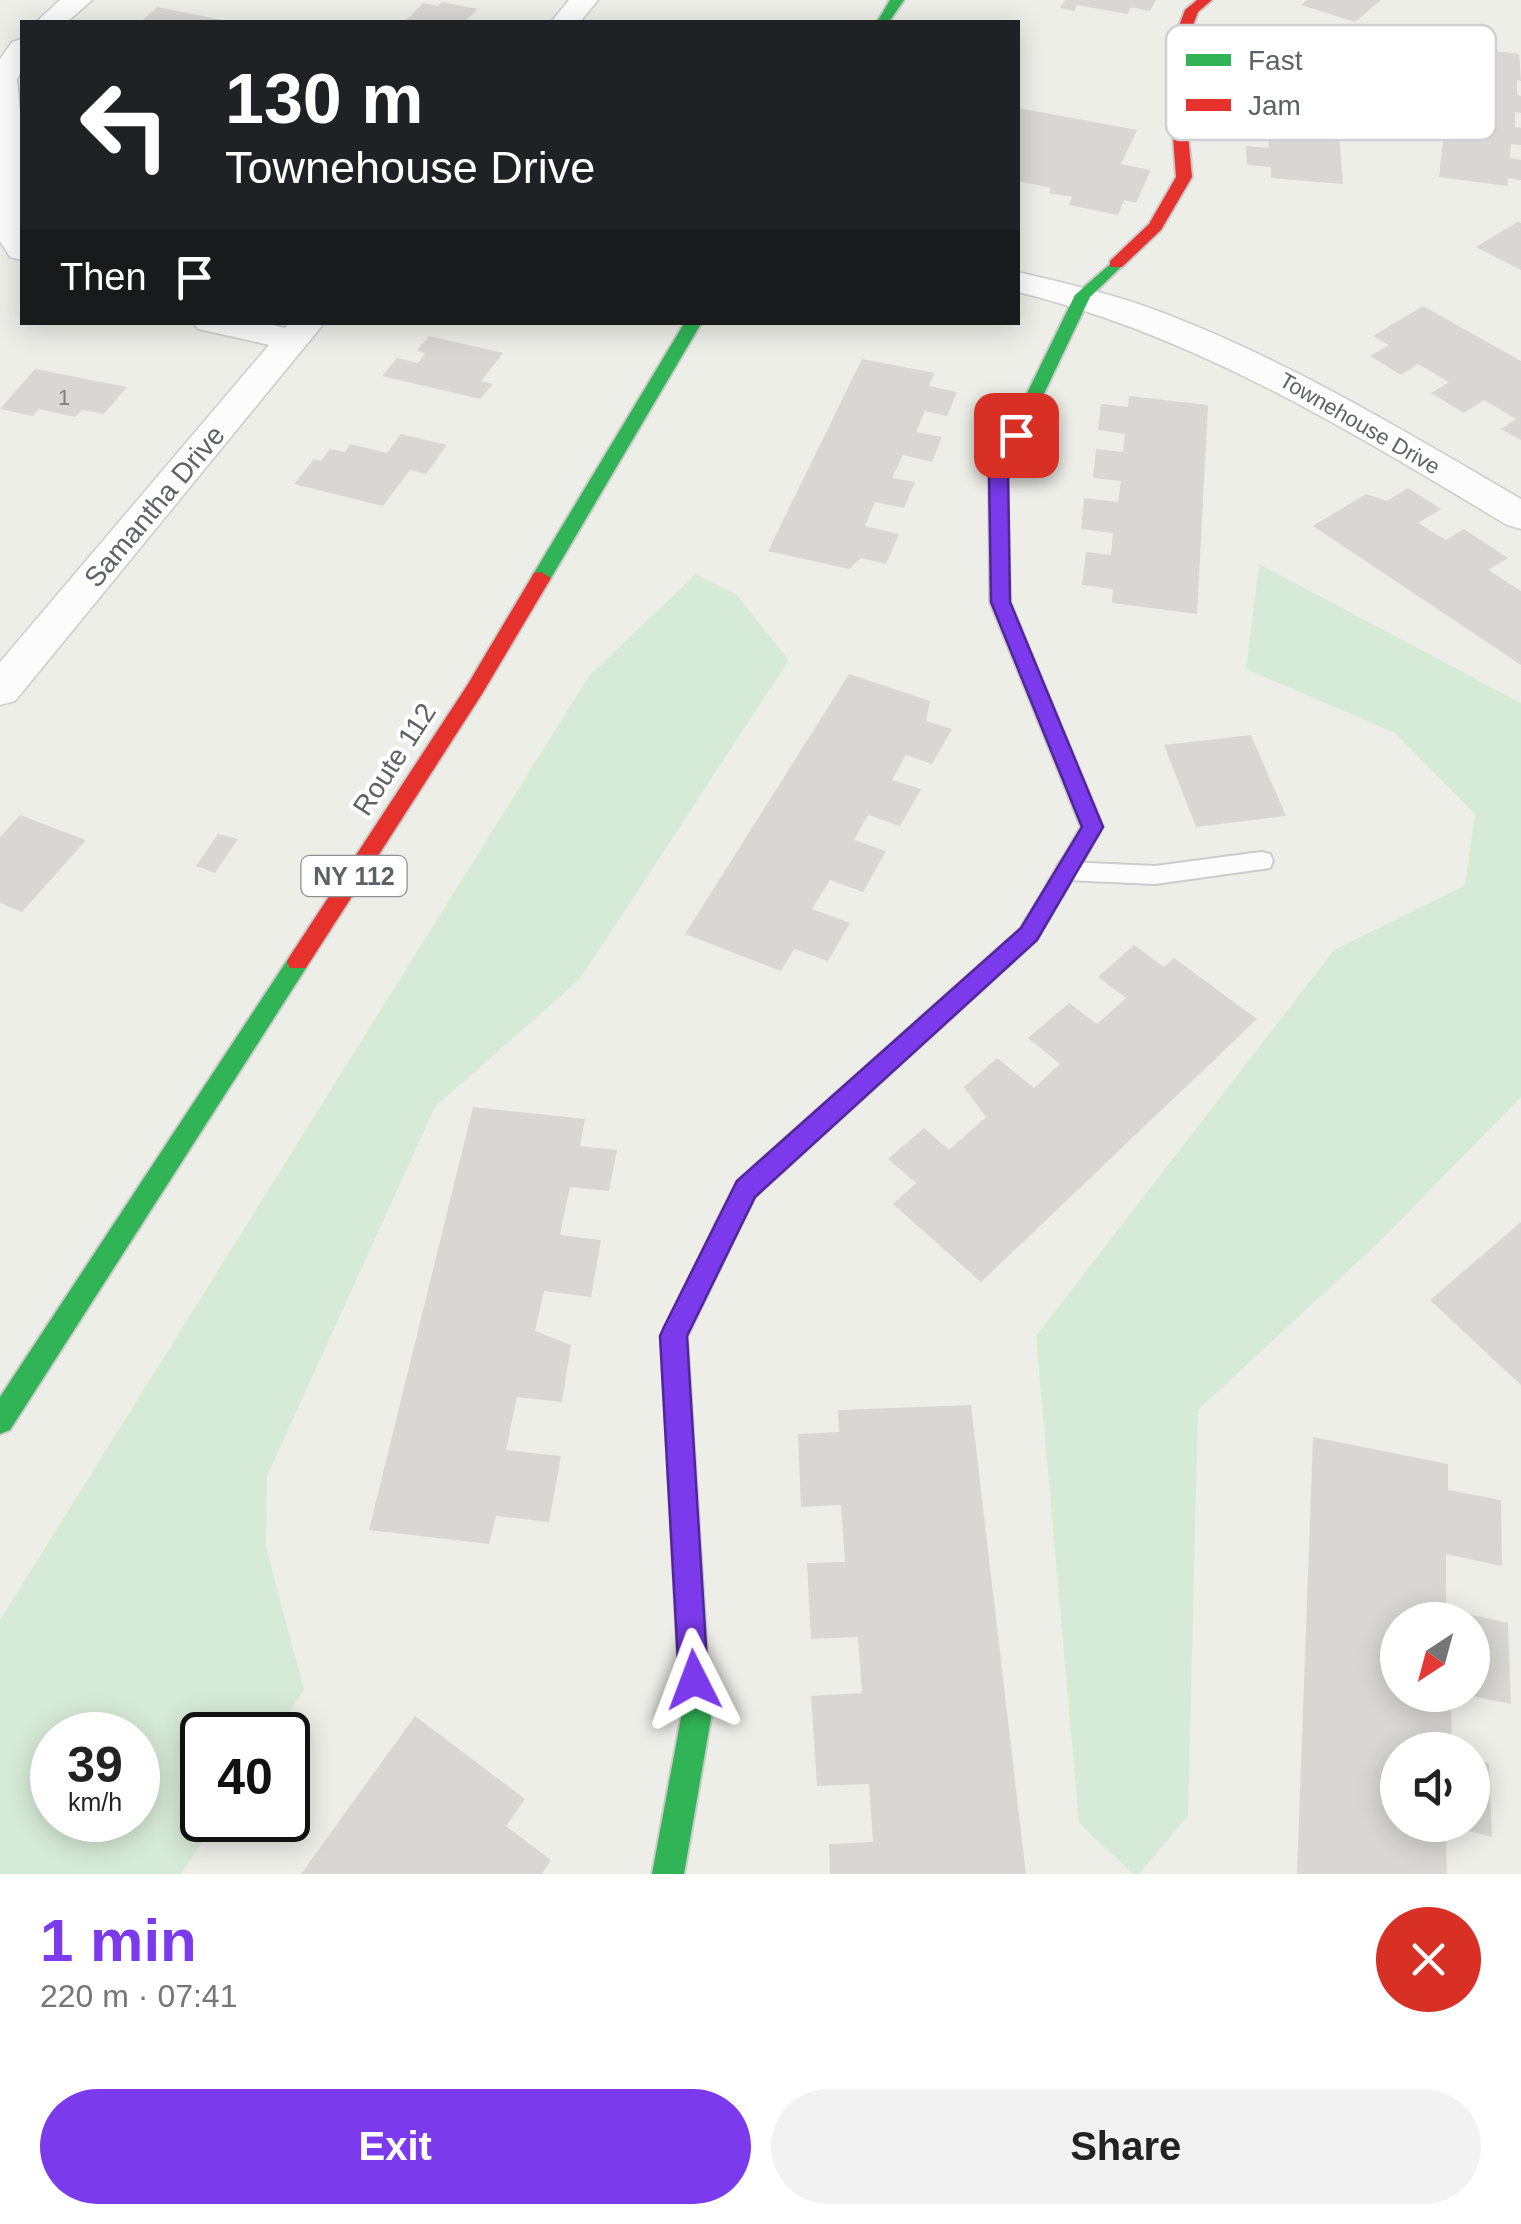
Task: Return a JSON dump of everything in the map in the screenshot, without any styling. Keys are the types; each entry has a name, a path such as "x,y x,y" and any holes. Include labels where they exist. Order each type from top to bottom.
{"street":[{"path":"53,20 78,0"},
{"path":"567,20 584,0"},
{"path":"1186,25 1192,10 1205,0"},
{"path":"20,51 2,79 16,245 20,248"},
{"path":"668,1874 696,1718 674,1336 746,1189 1029,934 1092,827 1000,602 998,470 1083,294 1155,226 1184,178 1181,140"},
{"name":"Townehouse Drive","path":"1020,282 1083,294 1291,380 1521,516"},
{"path":"240,325 300,331"},
{"name":"Route 112","path":"0,1421 475,688 692,325"},
{"name":"Samantha Drive","path":"0,690 300,331"}],"lane":[{"path":"1066,871 1155,876 1262,861"}],"green space":[{"path":"1259,564 1521,703 1521,1097 1378,1243 1198,1410 1188,1816 1139,1874 1133,1874 1079,1823 1036,1336 1334,950 1465,885 1475,814 1395,733 1246,669"},
{"path":"696,574 736,594 789,660 580,979 435,1107 267,1476 266,1547 304,1690 289,1712 180,1712 180,1842 202,1842 181,1874 0,1874 0,1620 589,676"}],"building":[{"path":"1065,0 1156,0 1150,11 1131,7 1127,14 1077,5 1074,11 1060,8"},
{"path":"1307,0 1381,0 1355,22 1301,5"},
{"path":"442,2 478,9 466,20 406,20 423,3 438,6"},
{"path":"157,7 223,20 143,20"},
{"path":"1496,51 1519,54 1521,81 1517,80 1517,95 1521,96 1521,113 1515,112 1515,127 1521,128 1521,145 1511,144 1510,158 1521,160 1521,180 1508,178 1508,186 1439,177 1443,140 1496,140"},
{"path":"1020,108 1137,130 1121,164 1151,170 1136,203 1124,200 1118,215 1069,205 1072,197 1049,193 1051,188 1020,181"},
{"path":"1268,140 1340,140 1343,184 1271,178 1271,167 1247,165 1246,146 1269,148"},
{"path":"1521,223 1521,270 1476,247"},
{"path":"1423,306 1521,361 1521,440 1501,429 1516,419 1484,400 1464,413 1431,393 1449,382 1418,364 1401,375 1370,356 1389,345 1373,336"},
{"path":"429,336 503,353 481,381 493,384 480,399 382,376 397,358 418,363 425,354 417,350"},
{"path":"862,359 935,373 929,386 957,392 947,416 925,411 916,432 942,437 932,462 903,455 892,478 915,482 904,508 875,502 865,526 899,534 886,564 861,558 849,569 768,551"},
{"path":"35,369 127,387 104,414 82,410 75,417 39,409 33,416 0,409"},
{"path":"1129,396 1208,405 1197,614 1112,603 1113,589 1082,585 1086,552 1111,555 1113,533 1081,529 1084,498 1118,502 1121,481 1093,478 1096,449 1123,452 1125,434 1098,430 1101,404 1128,407"},
{"path":"401,434 447,445 426,474 410,470 383,506 294,484 314,459 321,461 330,449 345,452 350,444 387,453"},
{"path":"1408,488 1441,509 1418,523 1446,540 1464,529 1508,558 1488,570 1521,591 1521,665 1313,526 1366,494 1387,501"},
{"path":"849,674 930,701 926,721 952,729 932,764 906,755 892,780 921,789 900,826 868,815 854,840 886,851 863,892 830,880 812,909 850,923 828,961 794,949 781,971 685,934"},
{"path":"1251,735 1286,816 1196,827 1164,745"},
{"path":"20,815 86,840 22,912 0,903 0,837"},
{"path":"218,834 238,839 215,873 196,866"},
{"path":"1134,945 1164,967 1174,958 1257,1019 981,1282 893,1204 916,1183 888,1159 924,1128 949,1150 986,1117 964,1087 997,1058 1034,1088 1060,1064 1028,1038 1069,1003 1097,1024 1126,998 1098,977"},
{"path":"473,1107 585,1119 580,1146 617,1150 609,1191 570,1187 560,1235 601,1240 591,1297 544,1291 535,1331 571,1345 562,1402 517,1397 506,1450 561,1456 549,1522 496,1516 489,1544 369,1530"},
{"path":"1521,1222 1521,1385 1430,1300"},
{"path":"971,1405 1026,1874 830,1874 829,1844 873,1842 869,1784 817,1786 811,1696 862,1693 858,1637 811,1639 807,1563 845,1562 841,1505 801,1507 798,1434 839,1432 838,1410"},
{"path":"1313,1437 1448,1464 1448,1490 1501,1500 1502,1566 1446,1554 1446,1602 1380,1602 1380,1712 1451,1712 1452,1732 1380,1732 1380,1842 1446,1842 1447,1874 1297,1874"},
{"path":"1490,1619 1508,1623 1511,1704 1490,1700"},
{"path":"415,1716 525,1799 506,1826 551,1860 542,1874 301,1874"}],"traffic: fast":[{"path":"884,20 897,0"},
{"path":"1035,923 1092,827 1000,602 998,471 1083,295 1116,264"},
{"path":"541,578 692,325"},
{"path":"0,1421 298,962"},
{"path":"668,1874 696,1718 674,1336 727,1227"}],"traffic: jam":[{"path":"1186,25 1192,10 1205,0"},
{"path":"1116,264 1155,227 1184,177 1181,140"},
{"path":"298,962 475,689 541,578"},
{"path":"727,1227 746,1189 1029,934 1035,923"}],"route":[{"path":"694,1680 674,1336 746,1189 1029,934 1092,827 1000,602 998,470 1016,435"}]}
